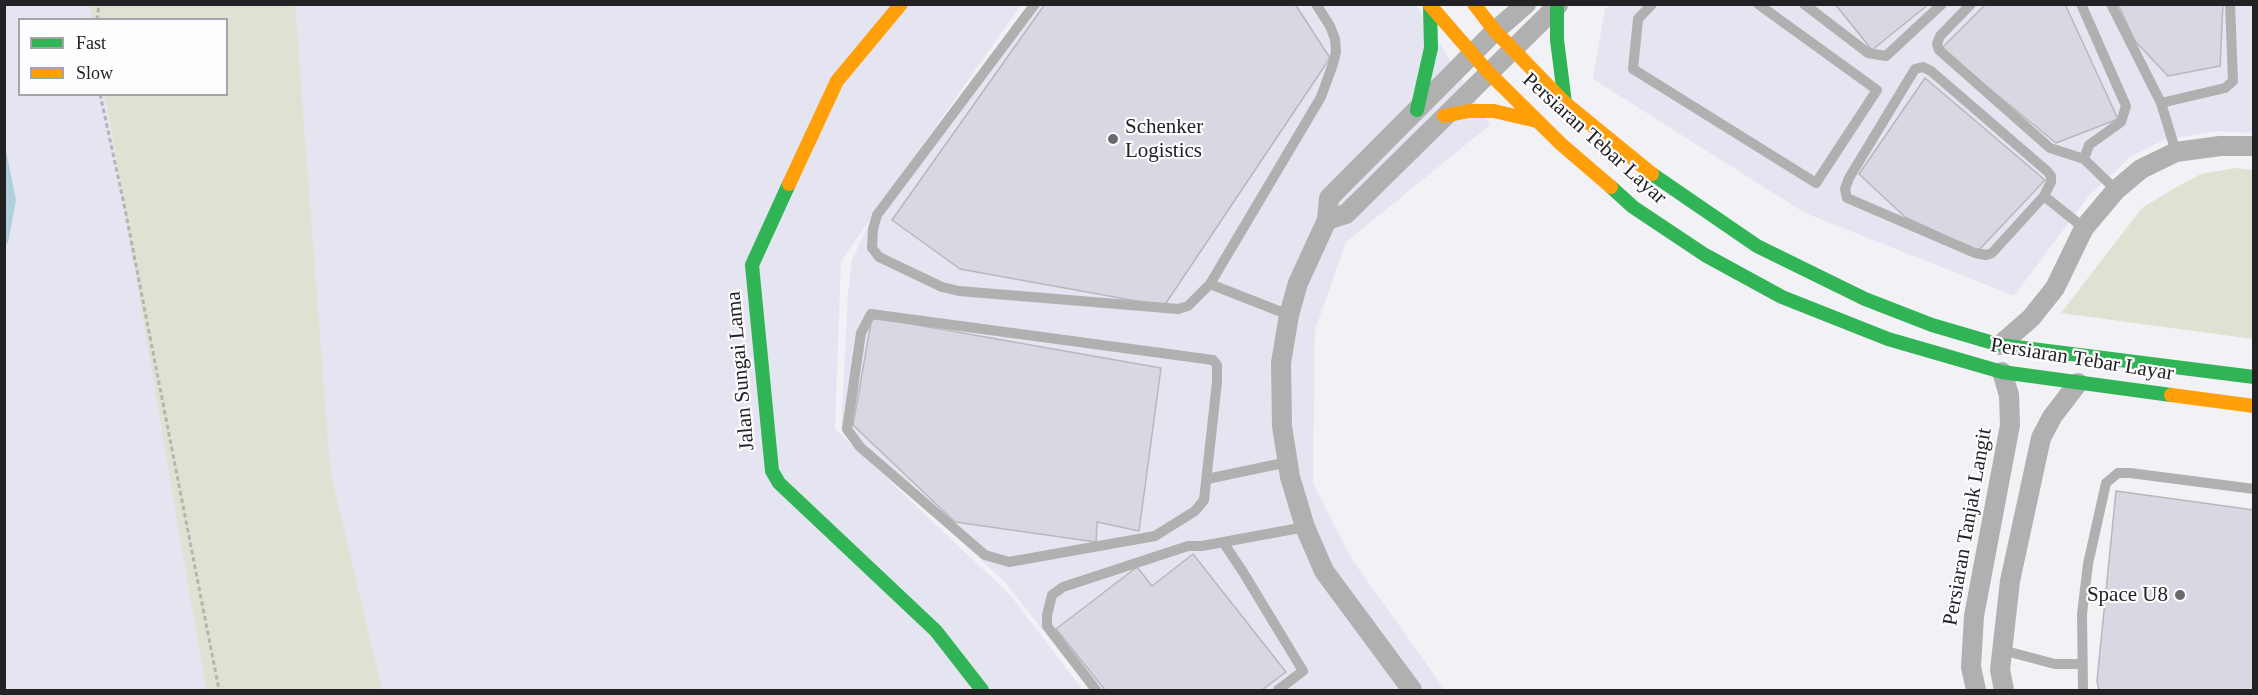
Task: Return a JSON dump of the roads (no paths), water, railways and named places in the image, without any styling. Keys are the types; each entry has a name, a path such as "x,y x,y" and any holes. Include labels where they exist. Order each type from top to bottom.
{"main road":[{"name":"Jalan Sungai Lama","path":"902,4 837,81 752,265 771,471 778,483 936,631 982,690"},
{"name":"Persiaran Tebar Layar","path":"1474,4 1512,50 1565,103 1655,177 1757,246 1865,299 1932,326 2000,345 2253,377"},
{"name":"Persiaran Tebar Layar","path":"1429,5 1489,73 1633,207 1705,255 1782,297 1888,339 2002,372 2253,406"},
{"path":"1417,110 1431,48 1429,5"},
{"path":"1558,6 1557,40 1565,103"},
{"path":"1444,116 1469,111 1494,111 1537,120"}],"street":[{"path":"1412,690 1324,571 1305,526 1290,477 1282,426 1281,363 1288,315 1298,283 1327,220 1329,198 1471,54 1526,4"},
{"path":"1327,220 1346,214 1558,6"},
{"path":"2000,345 2031,318 2055,288 2084,228 2116,190 2141,169 2176,152 2220,146 2253,146"},
{"name":"Persiaran Tanjak Langit","path":"1976,690 1971,667 1974,616 2010,425 2009,395 2002,372"},
{"path":"2004,690 2000,670 2010,581 2041,438 2052,417 2078,383"}],"lane":[{"path":"1035,4 877,215 873,229 872,248 879,257 942,287 959,291 1178,309 1188,306 1210,284 1322,97 1333,64 1335,39 1330,26 1316,4"},
{"path":"1652,4 1638,19 1633,69 1816,183 1877,90 1758,4"},
{"path":"1804,4 1868,53 1886,56 1942,4"},
{"path":"1971,4 1940,36 1937,44 1939,50 2050,148 2084,159 2116,190"},
{"path":"2081,4 2126,106 2121,122 2089,145 2084,159"},
{"path":"2111,4 2161,103 2176,152"},
{"path":"2161,103 2225,88 2232,81 2230,4"},
{"path":"1923,67 1931,71 2047,171 2051,176 2051,182 2044,196 1992,253 1986,255 1975,253 1847,198 1845,189 1849,178 1915,69 1923,67"},
{"path":"2044,196 2084,228"},
{"path":"1210,284 1288,315"},
{"path":"870,314 1213,360 1217,365 1217,382 1207,479 1204,500 1195,511 1155,536 1009,562 985,555 860,447 847,429 861,333 865,322 870,314"},
{"path":"1207,479 1288,462"},
{"path":"2083,690 2082,614 2088,564 2106,483 2118,473 2130,473 2253,489"},
{"path":"1096,690 1047,626 1052,595 1064,587 1188,546 1202,546 1305,526"},
{"path":"1222,542 1243,572 1303,671 1278,690"},
{"path":"2002,650 2055,664 2081,664"}],"water":[{"path":"4,141 16,200 8,243 5,244"}],"place":[{"name":"Schenker Logistics","path":"1113,139"},
{"name":"Space U8","path":"2180,595"}]}
